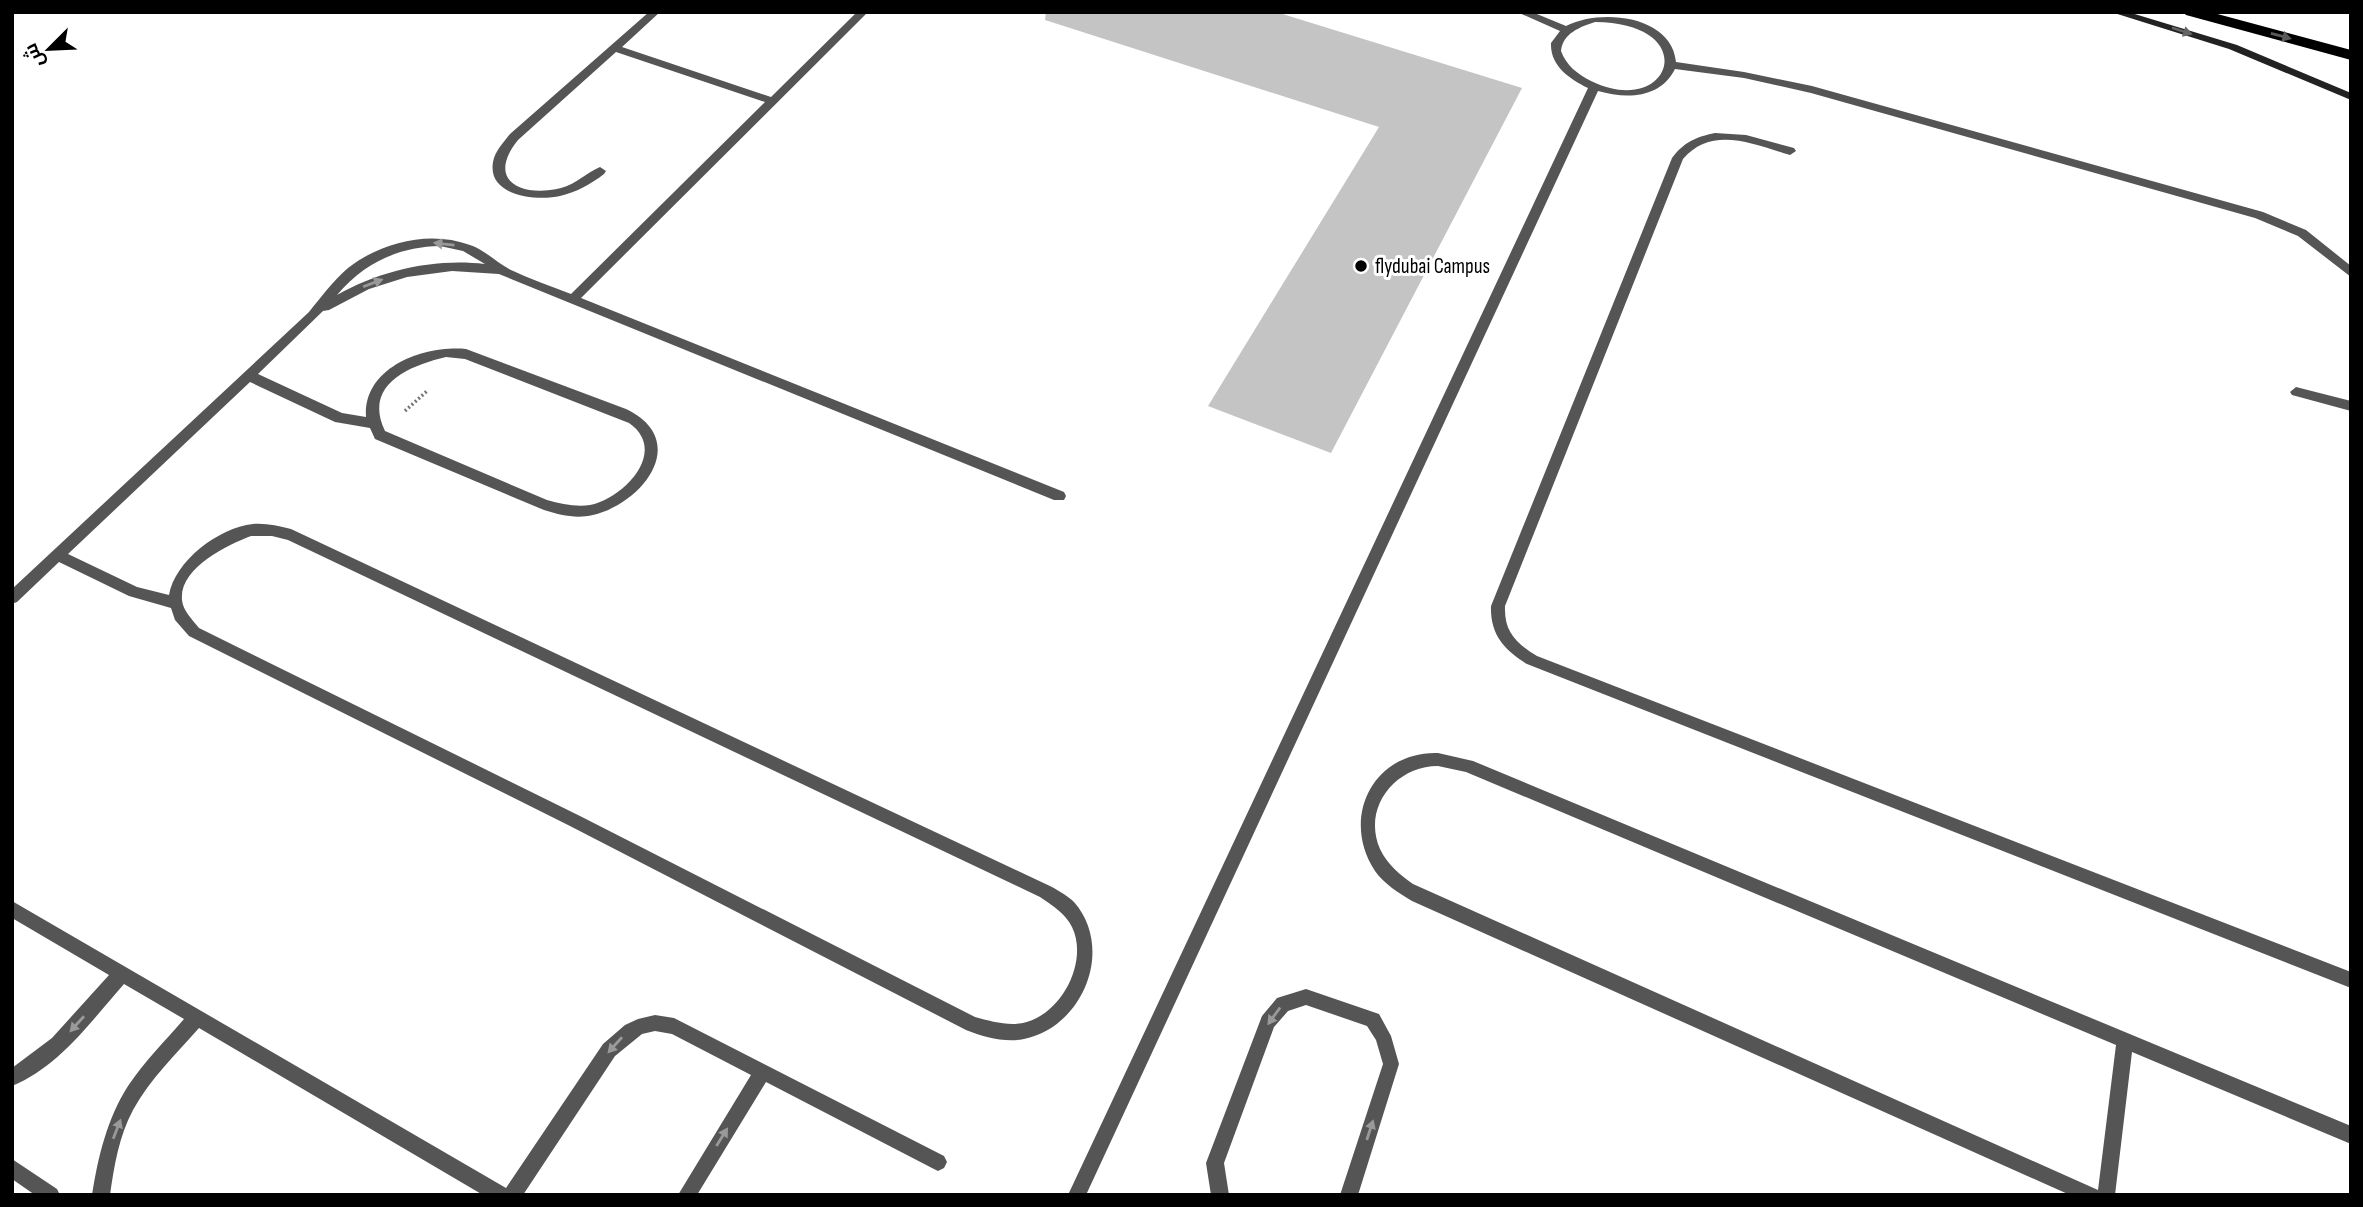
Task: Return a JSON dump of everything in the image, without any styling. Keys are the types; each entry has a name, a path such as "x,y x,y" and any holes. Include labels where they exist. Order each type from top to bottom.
{"highway":[{"path":"2191,12 2351,55"}],"main road":[{"path":"2116,12 2233,47 2351,97"}],"lane":[{"path":"600,172 570,190 551,195 532,195 516,191 504,183 497,173 497,161 503,148 514,137 655,12"},
{"path":"573,299 863,12"},
{"path":"1522,12 1566,30"},
{"path":"1595,19 1633,23 1663,41 1670,53 1671,65 1659,82 1635,92 1615,92 1576,79 1563,67 1556,54 1557,41 1566,30 1578,23 1595,19"},
{"path":"615,48 773,101"},
{"path":"1671,65 1744,75 1812,90 2259,215 2302,233 2351,273"},
{"path":"1077,1195 1594,87"},
{"path":"1790,150 1732,136 1713,135 1697,139 1685,147 1678,158 1498,606 1497,621 1502,637 1515,651 1532,660 2351,979"},
{"path":"12,598 313,315 342,280 359,266 402,246 426,242 467,248 505,272 1059,496"},
{"path":"313,315 358,288 408,272 458,266 505,272"},
{"path":"446,352 466,354 621,413 640,423 650,440 651,460 640,481 621,498 595,509 568,512 544,505 380,435 372,423 370,408 376,392 388,377 405,364 425,356 446,352"},
{"path":"248,375 327,413 372,423"},
{"path":"2296,392 2351,406"},
{"path":"251,530 272,530 290,535 1046,892 1069,909 1082,933 1085,962 1076,991 1058,1014 1030,1029 1000,1033 972,1024 575,821 194,632 180,620 174,603 178,584 189,566 206,550 228,537 251,530"},
{"path":"58,555 134,592 174,603"},
{"path":"2091,1195 1418,897 1397,883 1380,864 1370,843 1367,820 1372,799 1383,780 1400,768 1421,760 1445,760 1468,766 2351,1135"},
{"path":"12,909 500,1195"},
{"path":"12,1078 29,1069 58,1045 122,973"},
{"path":"1220,1195 1214,1163 1268,1022 1283,1004 1306,997 1373,1020 1383,1036 1391,1064 1349,1195"},
{"path":"101,1195 106,1162 116,1127 134,1093 197,1017"},
{"path":"512,1195 609,1051 623,1035 641,1024 659,1021 674,1026 938,1162"},
{"path":"2106,1195 2125,1040"},
{"path":"687,1195 763,1071"},
{"path":"12,1168 51,1195"}],"path":[{"path":"380,435 466,354"}],"building":[{"name":"flydubai Campus","path":"1046,12 1276,12 1522,88 1331,453 1208,406 1379,127 1045,20"}],"place":[{"name":"flydubai Campus","path":"1361,266"}]}
